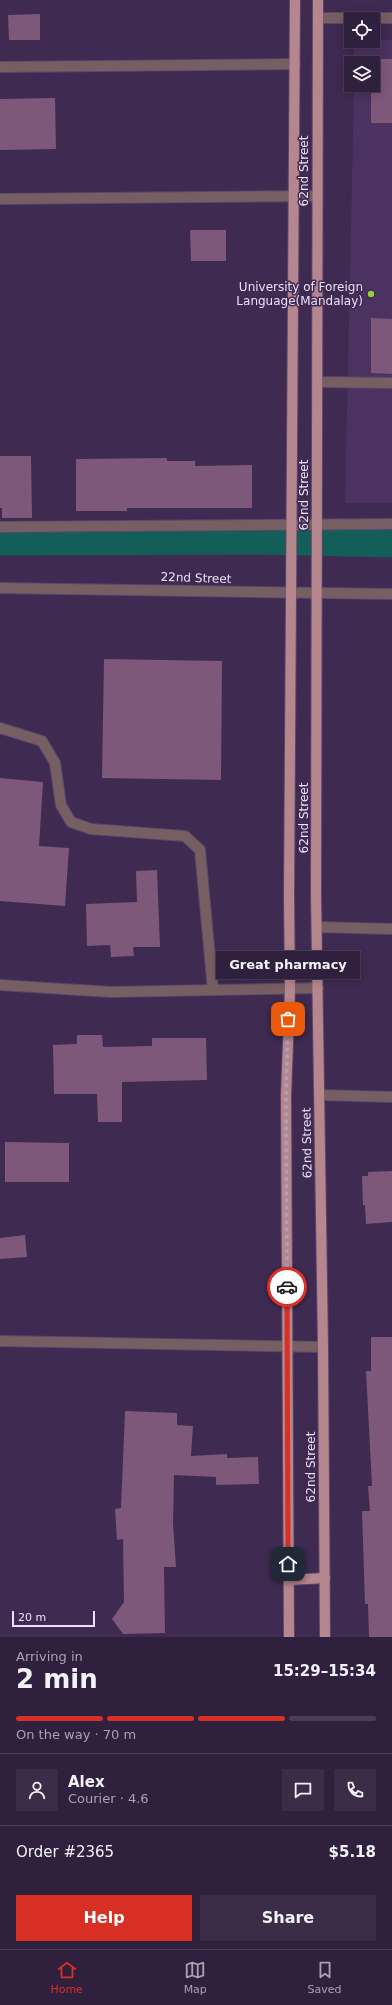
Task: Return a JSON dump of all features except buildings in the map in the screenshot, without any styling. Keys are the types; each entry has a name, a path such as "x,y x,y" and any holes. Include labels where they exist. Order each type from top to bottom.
{"main road":[{"name":"62nd Street","path":"289,1637 286,1096 290,989 289,896 295,0"},
{"name":"62nd Street","path":"318,0 318,382 316,528 318,593 317,927 323,1348 325,1637"},
{"path":"288,1580 325,1578"}],"street":[{"path":"318,18 392,18"},
{"path":"0,67 295,64"},
{"path":"0,199 317,196"},
{"path":"318,382 392,383"},
{"path":"0,527 316,528 392,524"},
{"name":"22nd Street","path":"0,588 292,588 318,593 392,594"},
{"path":"0,728 42,741 55,763 61,805 71,822 91,829 185,836 200,850 213,990"},
{"path":"317,927 392,929"},
{"path":"0,985 111,992 318,988"},
{"path":"320,1095 392,1097"},
{"path":"0,1341 323,1348"}],"shaded area":[{"name":"University of Foreign Language(Mandalay)","path":"380,40 392,40 392,503 345,503 354,92 380,92 380,56 354,56 354,48 380,48"}],"waterway":[{"path":"0,541 261,540 392,543"}],"way so far":[{"path":"287,1287 286,1096 288,1019"}],"place":[{"name":"University of Foreign Language(Mandalay)","path":"371,294"},
{"name":"Great pharmacy","path":"288,1019"}],"route":[{"path":"287,1287 288,1564"}]}
